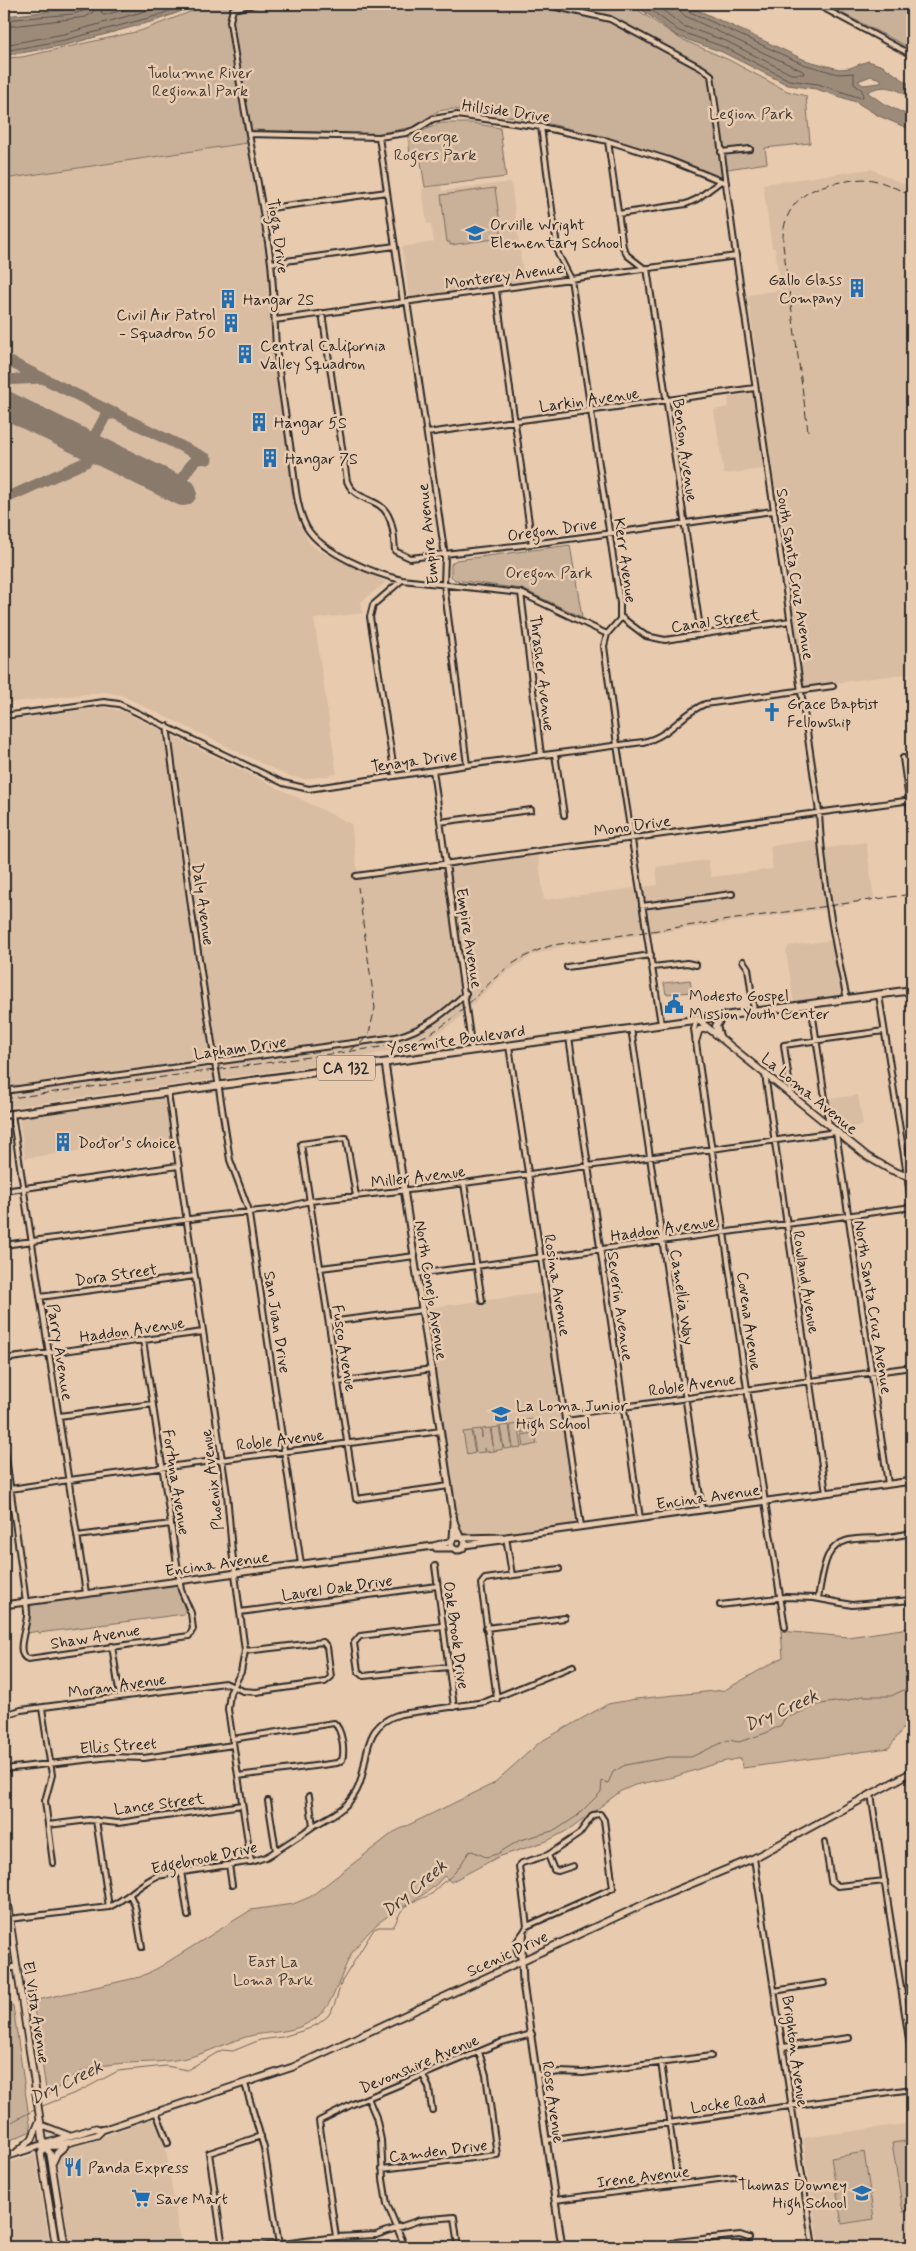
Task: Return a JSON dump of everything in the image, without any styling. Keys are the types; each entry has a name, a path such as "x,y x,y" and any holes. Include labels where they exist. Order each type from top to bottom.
{"main road":[{"name":"Yosemite Boulevard","path":"4,1116 912,990"},
{"path":"719,1036 716,1026 722,1016"},
{"name":"La Loma Avenue","path":"698,1019 868,1157 910,1177"},
{"path":"696,1040 699,1030 710,1028"},
{"name":"Scenic Drive","path":"4,2157 44,2146 55,2140 97,2134 102,2130 245,2084 310,2060 655,1899 754,1858 912,1772"},
{"name":"El Vista Avenue","path":"4,1882 8,1919 44,2146"},
{"path":"13,2154 32,2139 40,2122 69,2139 58,2151 52,2164"},
{"path":"56,2247 41,2154 44,2146 50,2153 65,2247"}],"street":[{"name":"Tioga Drive","path":"254,4 237,7 231,13 230,21 239,90 263,209 271,263 276,349 299,506 305,524 317,540 329,549 376,572 402,580 521,593 607,634"},
{"name":"South Santa Cruz Avenue","path":"543,4 610,19 711,75 723,182 736,256 819,812 821,846 834,936 847,999"},
{"path":"816,4 912,56"},
{"name":"Hillside Drive","path":"249,134 379,137 406,133 417,129 433,119 457,115 541,127 608,141 669,160 723,182"},
{"name":"Kerr Avenue","path":"541,127 558,254 572,279 621,617 607,634"},
{"name":"Empire Avenue","path":"379,137 445,556 444,584 467,765"},
{"path":"608,141 624,251 646,268"},
{"path":"721,152 750,149"},
{"path":"618,214 686,204 723,182"},
{"path":"263,209 387,192"},
{"path":"271,263 395,246"},
{"name":"Monterey Avenue","path":"275,320 736,256"},
{"name":"Benson Avenue","path":"646,268 701,635"},
{"path":"496,290 532,544"},
{"name":"Oregon Drive","path":"322,313 347,481 355,494 378,504 387,513 391,523 395,551 410,558 445,556 774,511"},
{"name":"Larkin Avenue","path":"427,433 755,388"},
{"path":"395,776 370,617 374,604 402,580"},
{"name":"Thrasher Avenue","path":"521,593 541,755"},
{"name":"Canal Street","path":"621,617 652,638 665,640 790,621"},
{"path":"607,634 604,646 617,746 661,1024"},
{"name":"Tenaya Drive","path":"4,716 111,702 167,726 294,787 318,788 467,765 617,746 658,738 671,730 688,712 705,704 834,686"},
{"name":"Daly Avenue","path":"167,726 219,1086"},
{"name":"Thrasher Avenue","path":"555,754 564,815"},
{"path":"903,758 911,800 912,821"},
{"name":"Empire Avenue","path":"433,770 466,993 472,1051"},
{"name":"Mono Drive","path":"356,876 911,800"},
{"path":"440,822 531,810"},
{"path":"642,906 732,894"},
{"path":"566,967 651,956"},
{"path":"743,961 748,968 754,1011"},
{"path":"653,967 687,962 696,965"},
{"name":"Lapham Drive","path":"4,1091 215,1063 407,1034 436,1020 466,993"},
{"path":"879,995 910,1177 912,1207"},
{"path":"811,1004 829,1127"},
{"name":"Covena Avenue","path":"698,1019 694,1028 747,1390 785,1627"},
{"name":"Camellia Way","path":"631,1028 702,1510"},
{"path":"791,1095 784,1045 884,1031"},
{"name":"Severin Avenue","path":"569,1037 640,1518"},
{"name":"Rosina Avenue","path":"509,1046 582,1526"},
{"name":"North Conejo Avenue","path":"385,1062 454,1521 453,1548"},
{"name":"Rowland Avenue","path":"765,1074 826,1493"},
{"name":"San Juan Drive","path":"219,1086 230,1160 249,1212 301,1564"},
{"name":"Phoenix Avenue","path":"168,1093 222,1459 245,1652 241,1672 232,1687 228,1709 250,1862"},
{"name":"Parry Avenue","path":"12,1114 86,1593"},
{"name":"Miller Avenue","path":"4,1245 279,1209 310,1201 405,1191 836,1132"},
{"name":"North Santa Cruz Avenue","path":"836,1132 888,1484"},
{"name":"Fusco Avenue","path":"356,1196 346,1138 301,1144 356,1499 449,1486"},
{"path":"4,1191 178,1166"},
{"path":"464,1183 482,1301"},
{"name":"Haddon Avenue","path":"417,1274 912,1207"},
{"path":"321,1268 414,1256"},
{"name":"Dora Street","path":"40,1297 195,1276"},
{"path":"329,1322 423,1310"},
{"name":"Haddon Avenue","path":"4,1359 203,1332"},
{"name":"Fortuna Avenue","path":"143,1340 180,1580 183,1596 191,1613 193,1629 187,1636 170,1638"},
{"name":"Roble Avenue","path":"565,1415 912,1367"},
{"path":"338,1382 432,1369"},
{"path":"59,1416 153,1404"},
{"name":"Roble Avenue","path":"4,1490 162,1467 441,1431"},
{"path":"4,1444 26,1602"},
{"name":"Encina Avenue","path":"4,1605 433,1546 461,1538 506,1537 912,1481"},
{"name":"North Conejo Avenue","path":"454,1521 464,1546"},
{"path":"77,1536 171,1524"},
{"path":"818,1598 826,1560 840,1543 852,1538 882,1538 912,1533"},
{"path":"506,1537 512,1575"},
{"name":"Encina Avenue","path":"433,1546 460,1550 464,1546 502,1540 506,1537"},
{"name":"Oak Brook Drive","path":"434,1566 454,1707"},
{"path":"497,1699 480,1586 485,1579 559,1569"},
{"name":"Laurel Oak Drive","path":"240,1612 437,1586"},
{"path":"720,1605 781,1597 818,1598 852,1605 912,1600"},
{"name":"Shaw Avenue","path":"26,1602 27,1623 21,1650 24,1658 28,1659 170,1638"},
{"path":"486,1628 565,1618"},
{"path":"443,1626 358,1637 354,1643 358,1671 364,1676 448,1667"},
{"name":"Moran Avenue","path":"4,1715 225,1683 243,1691 256,1692 325,1682 332,1675 327,1647 323,1642 245,1652"},
{"path":"112,1646 120,1697"},
{"name":"Edgebrook Drive","path":"8,1919 109,1907 130,1895 150,1879 181,1871 260,1860 343,1807 353,1797 360,1784 371,1737 384,1722 401,1714 497,1699 573,1666"},
{"path":"42,1708 51,1764 52,1781 45,1796 53,1863"},
{"path":"232,1739 334,1723 340,1729 343,1755 342,1760 337,1763 238,1776"},
{"name":"Ellis Street","path":"4,1770 111,1756 144,1758 233,1745"},
{"path":"872,1794 912,2059"},
{"path":"309,1796 313,1826"},
{"path":"268,1801 276,1851"},
{"name":"Lance Street","path":"48,1825 96,1820 118,1823 242,1805"},
{"path":"522,1960 524,1933 527,1926 519,1866 522,1863 548,1855 579,1834 590,1817 597,1813 603,1816 613,1888 527,1926"},
{"path":"96,1820 109,1907"},
{"path":"825,1842 833,1885 885,1881"},
{"path":"548,1855 554,1870 558,1871 573,1866"},
{"name":"Brighton Avenue","path":"754,1858 813,2247"},
{"path":"229,1865 232,1885"},
{"path":"181,1871 188,1916"},
{"path":"130,1895 135,1906 142,1946"},
{"path":"522,1960 516,1951 516,1943 520,1935 524,1933"},
{"path":"516,1943 523,1944"},
{"name":"Rose Avenue","path":"522,1960 523,1983 562,2247"},
{"path":"4,1969 16,1967"},
{"path":"774,1991 824,1983"},
{"path":"903,1996 912,1995"},
{"name":"Devonshire Avenue","path":"336,2236 319,2121 368,2098 512,2038 532,2034"},
{"path":"783,2047 849,2038"},
{"name":"Camden Drive","path":"382,2169 497,2155 486,2075 478,2052"},
{"path":"538,2075 560,2072 583,2073 711,2056"},
{"path":"661,2062 678,2184"},
{"path":"423,2075 430,2088 432,2110"},
{"path":"245,2084 261,2136 278,2244"},
{"name":"Locke Road","path":"547,2140 912,2089"},
{"path":"368,2098 379,2127 387,2204 404,2247"},
{"path":"156,2112 168,2143"},
{"path":"223,2247 209,2153 261,2136"},
{"name":"Irene Avenue","path":"555,2200 734,2177"},
{"path":"259,2247 336,2236 368,2236 431,2218 454,2217 458,2247"},
{"path":"657,2247 676,2242 708,2238 740,2235 749,2238"},
{"path":"708,2238 710,2247"}],"shaded area":[{"path":"247,143 268,264 271,299 270,334 298,522 309,542 318,550 386,582 361,602 363,613 314,619 337,774 305,779 288,776 121,695 105,692 4,703 4,179"},
{"path":"871,169 912,188 912,673 803,687 770,468 724,474 714,410 729,407 728,397 761,391 748,295 781,290 775,248 772,248 763,184"},
{"name":"Orville Wright Elementary School","path":"511,182 524,282 411,297 409,295 402,247 434,242 431,224 427,224 422,189 441,185 442,191"},
{"path":"103,707 122,711 351,824 358,873 445,861 447,868 538,855 544,900 658,885 656,867 708,860 711,877 773,869 770,846 820,839 821,849 866,842 874,899 824,909 563,946 533,955 501,976 454,1023 423,1042 403,1048 340,1062 4,1108 4,721"},
{"path":"833,940 843,996 794,1002 786,951 789,946"},
{"path":"858,1095 863,1125 836,1130 832,1126 829,1099"},
{"path":"166,1096 172,1139 25,1158 19,1116"},
{"name":"La Loma Junior High School","path":"543,1293 577,1522 574,1524 475,1538 461,1535 458,1526 426,1308"},
{"path":"152,2119 157,2123 166,2149 181,2247 70,2247 57,2157 65,2148 73,2144 99,2138"},
{"name":"Thomas Downey High School","path":"912,2123 912,2247 819,2247 803,2138"},
{"path":"35,2155 50,2247 4,2247 4,2164"}],"green space":[{"name":"Tuolumne River Regional Park","path":"211,4 629,4 679,38 729,60 787,91 806,96 810,143 765,148 767,163 721,170 722,178 623,143 556,125 522,118 452,109 438,111 413,127 376,134 253,130 247,143 4,179 4,58 22,57 140,31"},
{"path":"824,4 912,4 912,49"},
{"name":"George Rogers Park","path":"441,123 472,123 500,128 506,177 425,187 421,162 410,155 408,137"},
{"path":"495,188 502,238 450,245 450,242 447,242 441,195"},
{"name":"Oregon Park","path":"570,545 582,617 522,589 455,580 451,576 451,564 456,560"},
{"path":"690,980 692,992 666,994 664,983"},
{"path":"533,1419 535,1431 522,1433 520,1421"},
{"path":"518,1424 522,1447 513,1448 510,1425"},
{"path":"509,1425 512,1448 504,1449 500,1426"},
{"path":"499,1427 503,1449 494,1451 491,1428"},
{"path":"490,1428 494,1451 485,1452 484,1448 484,1452 476,1453 472,1430 481,1429 482,1438 482,1429"},
{"path":"471,1431 475,1453 467,1455 463,1432"},
{"path":"535,1433 537,1444 524,1447 522,1435"},
{"path":"177,1585 185,1610 184,1614 28,1633 31,1604"},
{"name":"East La Loma Park","path":"912,1629 912,1716 889,1748 743,1768 741,1758 717,1763 674,1777 635,1785 621,1791 572,1828 547,1841 498,1857 451,1882 444,1876 428,1891 379,1922 363,1938 352,1953 328,2006 307,2024 293,2029 245,2037 186,2058 160,2062 107,2065 94,2068 77,2074 47,2096 33,2001 140,1977 158,1968 251,1910 293,1904 310,1897 394,1832 493,1784 540,1742 608,1704 636,1699 725,1690 783,1657 781,1631 848,1637"},
{"path":"13,2006 31,2131 4,2143 4,2007"},
{"path":"912,2140 912,2211 903,2212 892,2143"},
{"path":"864,2152 874,2219 842,2224 831,2158"}],"water":[{"path":"94,4 201,4 158,20 66,45 4,56 4,16 72,9"},
{"path":"634,4 685,4 805,60 839,69 850,68 868,61 883,66 912,86 912,99 901,92 885,87 867,92 884,104 912,117 912,130 879,116 856,102 816,89 788,85 722,52 677,36","holes":["871,76 881,79 880,83 863,85 858,81"]}],"waterway":[{"name":"Dry Creek","path":"40,2107 80,2091 118,2071 166,2066 187,2070 222,2050 233,2051 260,2040 282,2037 318,2024 328,2016 334,2006 342,1981 374,1929 393,1927 402,1910 413,1902 433,1893 454,1873 469,1852 472,1851 486,1857 497,1854 520,1840 556,1830 577,1816 601,1792 602,1781 608,1783 613,1772 625,1765 669,1757 691,1757 728,1740 739,1742 766,1733 781,1725 784,1719 821,1704 849,1700 861,1696 891,1696 908,1688 912,1683"},
{"name":"Dry Creek","path":"4,2126 36,2109"}],"taxiway":[{"path":"4,359 207,459"},
{"path":"4,380 42,378"},
{"path":"82,442 93,439 106,415 116,413"},
{"path":"4,499 86,462 91,452 82,442"},
{"path":"165,483 179,481 194,461 207,459"}],"runway":[{"path":"4,404 183,492"}],"railway":[{"path":"808,431 783,245 783,231 786,219 798,200 807,193 829,184 865,179 873,180 912,196"},
{"path":"350,1050 362,1042 369,1033 375,1008 358,887"},
{"path":"4,1099 403,1044 421,1038 449,1021 513,963 553,945 912,894"}],"place":[{"name":"Orville Wright Elementary School","path":"475,233"},
{"name":"Gallo Glass Company","path":"857,288"},
{"name":"Hangar 2S","path":"228,299"},
{"name":"Civil Air Patrol - Squadron 50","path":"231,323"},
{"name":"Central California Valley Squadron","path":"245,354"},
{"name":"Hangar 5S","path":"259,422"},
{"name":"Hangar 7S","path":"270,458"},
{"name":"Grace Baptist Fellowship","path":"772,712"},
{"name":"Modesto Gospel Mission Youth Center","path":"674,1004"},
{"name":"Doctor's choice","path":"63,1142"},
{"name":"La Loma Junior High School","path":"501,1414"},
{"name":"Panda Express","path":"73,2167"},
{"name":"Thomas Downey High School","path":"862,2193"},
{"name":"Save Mart","path":"141,2198"}],"park label":[{"name":"Legion Park","path":"751,113"}]}
